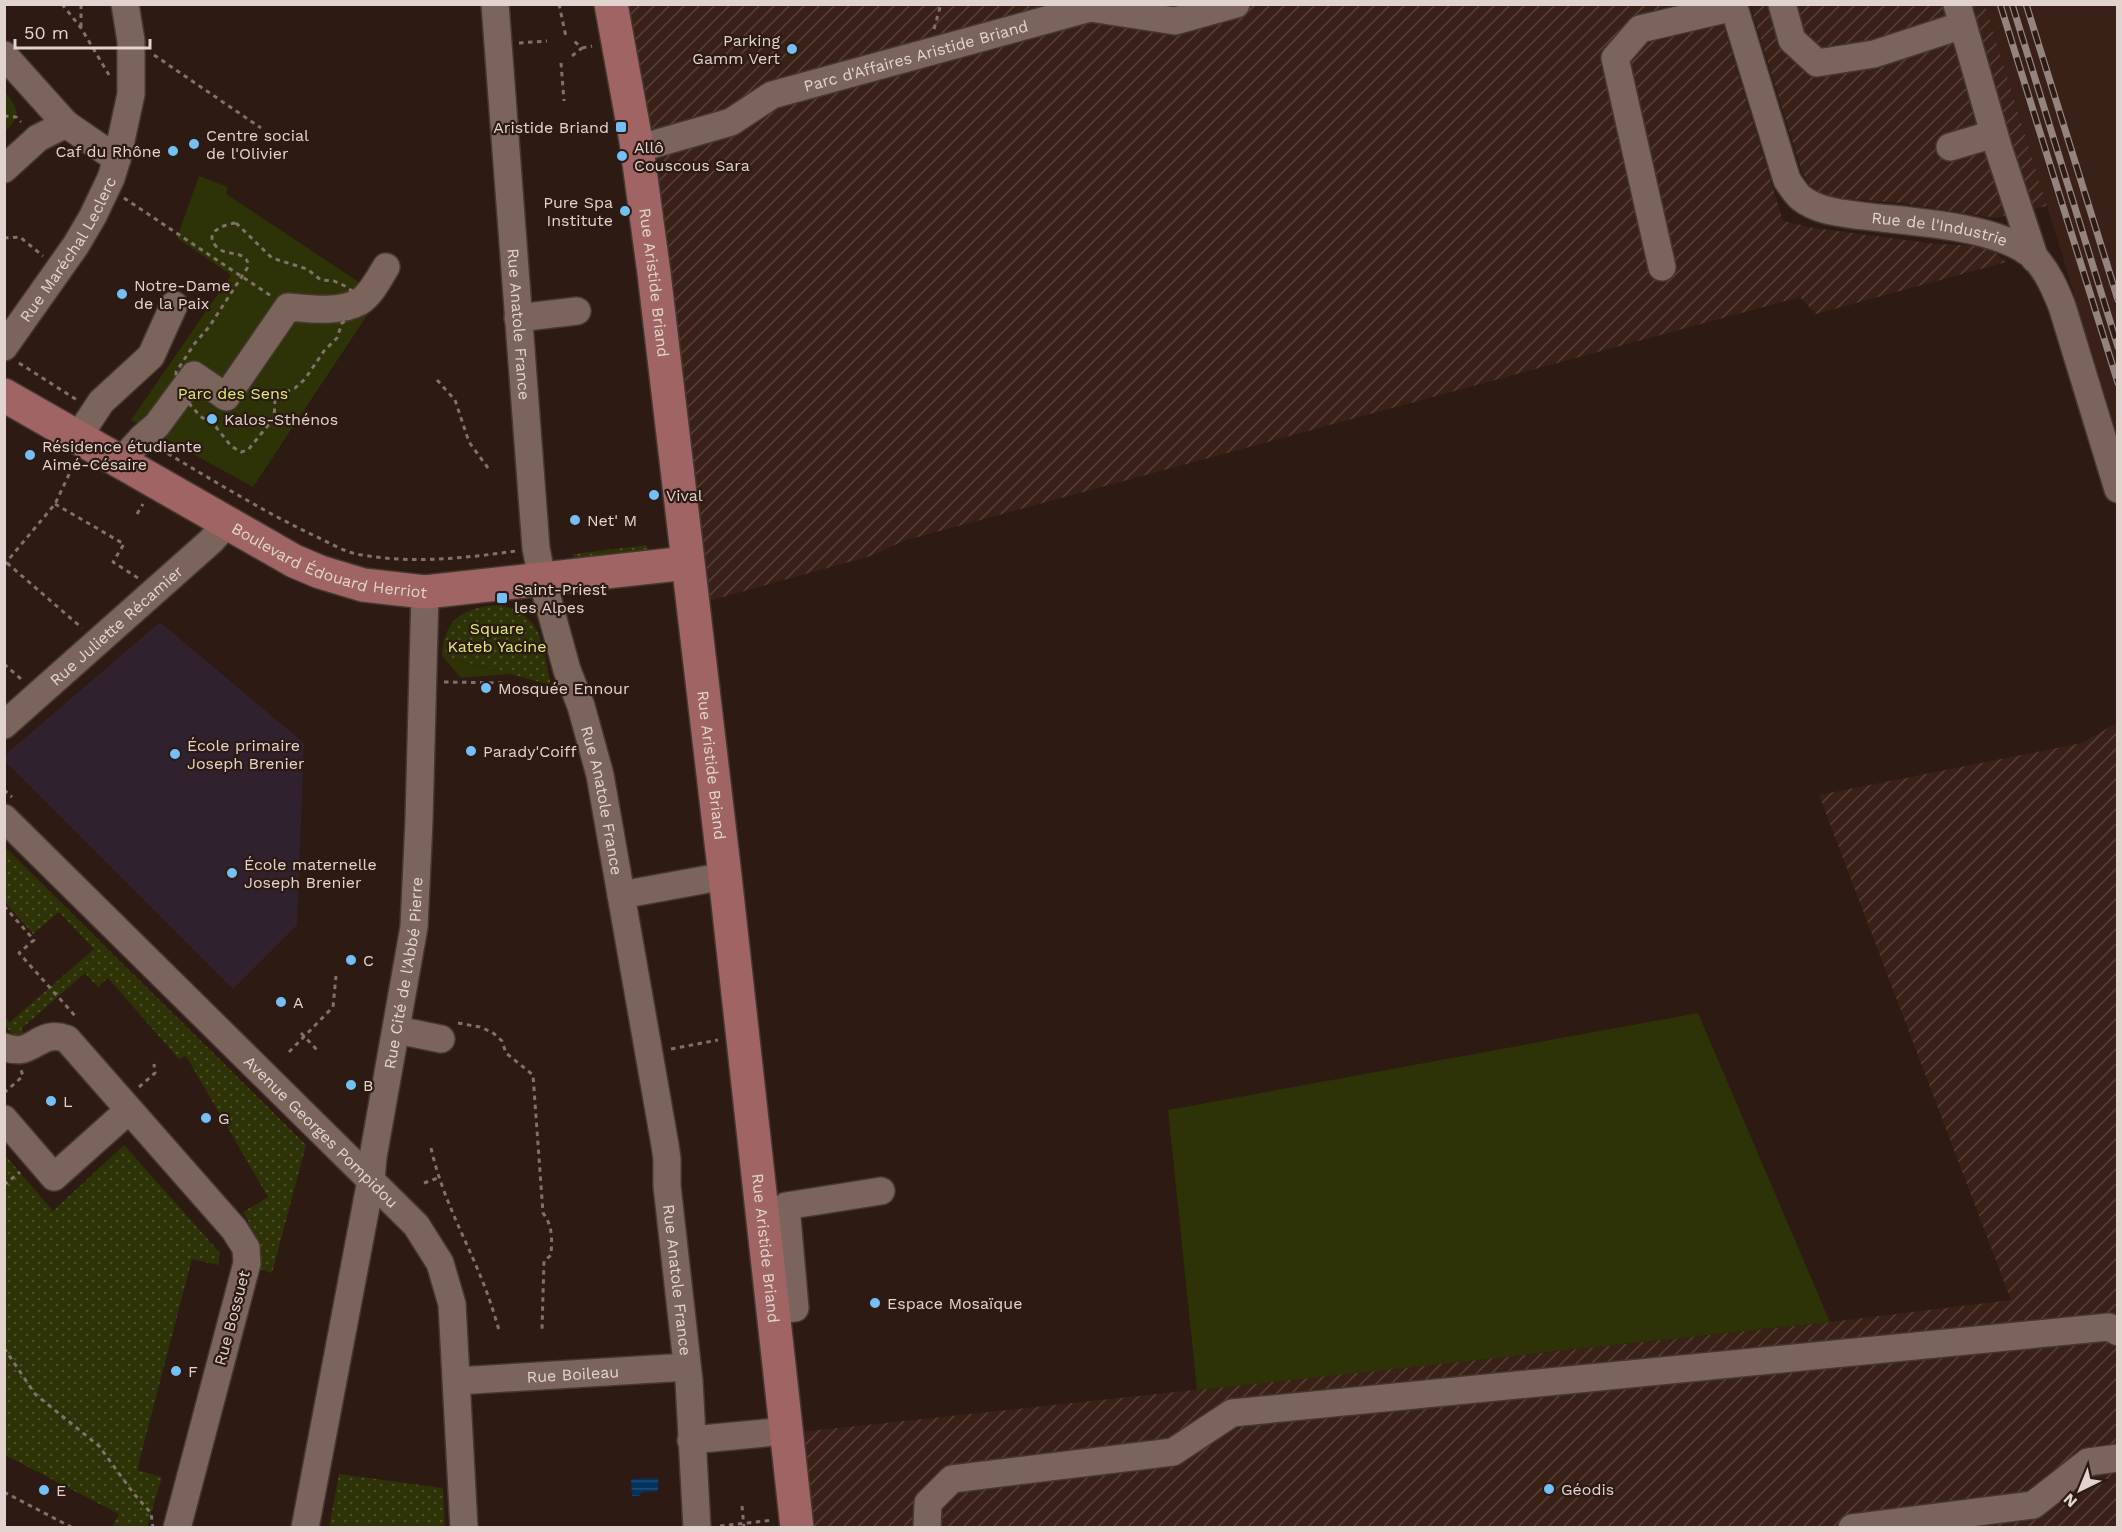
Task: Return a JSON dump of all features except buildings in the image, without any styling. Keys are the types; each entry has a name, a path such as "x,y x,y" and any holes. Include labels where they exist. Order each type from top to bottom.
{"main road":[{"name":"Rue Aristide Briand","path":"611,4 637,149 654,273 725,876 796,1522"},
{"name":"Boulevard Édouard Herriot","path":"4,395 82,437 140,442 226,524 294,561 320,572 363,585 425,592 539,564 687,563"}],"street":[{"name":"Rue Maréchal Leclerc","path":"9,353 58,269 82,235 107,189 117,159 130,94 131,41 125,4"},
{"name":"Rue Anatole France","path":"495,4 539,564 567,670 581,706 600,774 667,1159 667,1186 687,1367 691,1440 705,1527"},
{"name":"Parc d'Affaires Aristide Briand","path":"637,149 731,122 772,95 1090,8 1175,21 1236,4"},
{"path":"1782,4 1792,40 1817,63 1874,54 1960,15 1994,134 2035,259"},
{"path":"1662,267 1615,58 1640,29 1733,6"},
{"name":"Rue de l'Industrie","path":"1733,6 1787,180 1801,198 1826,211 2002,237 2019,246 2035,259 2051,281 2062,306 2118,489"},
{"path":"4,55 66,124 117,159"},
{"path":"4,169 38,138 66,124"},
{"path":"1950,147 1994,134"},
{"path":"140,442 194,375 226,397 288,307 328,310 360,302 386,267"},
{"path":"82,437 100,402 152,356 174,305"},
{"path":"518,318 578,311"},
{"name":"Rue Juliette Récamier","path":"4,724 211,541 226,524"},
{"name":"Rue Cité de l'Abbé Pierre","path":"305,1527 371,1180 416,907 425,592"},
{"name":"Avenue Georges Pompidou","path":"4,818 416,1225 440,1263 452,1304 464,1527"},
{"path":"621,896 725,876"},
{"path":"397,1030 446,1031"},
{"name":"Rue Bossuet","path":"4,1047 15,1051 27,1049 47,1036 57,1035 67,1039 134,1099 234,1229 246,1248 247,1263 177,1527"},
{"path":"4,1119 54,1177 134,1099"},
{"path":"774,1310 795,1308 786,1206 881,1191"},
{"path":"927,1527 928,1503 952,1479 1173,1452 1232,1413 2097,1328 2109,1327 2118,1332"},
{"name":"Rue Boileau","path":"457,1381 687,1367"},
{"path":"691,1440 786,1431"},
{"path":"1852,1527 2033,1505 2088,1462 2118,1458"}],"path":[{"path":"62,4 81,28 120,93 130,94"},
{"path":"81,4 81,28"},
{"path":"559,4 566,37"},
{"path":"574,40 582,48"},
{"path":"131,41 261,128"},
{"path":"498,44 547,41"},
{"path":"572,56 582,48 590,47"},
{"path":"561,63 564,101"},
{"path":"107,189 141,209 288,307"},
{"path":"4,238 20,237 58,269"},
{"path":"9,353 82,437 54,504 5,564 88,633"},
{"path":"437,380 455,400 469,442 488,468"},
{"path":"140,442 281,519 359,555 408,560 457,559 539,564"},
{"path":"137,514 144,503"},
{"path":"54,504 122,542"},
{"path":"125,536 122,542 124,544 113,562 145,582"},
{"path":"4,664 28,685"},
{"path":"423,682 508,683"},
{"path":"291,1050 333,1007 336,976"},
{"path":"446,1031 480,1027 492,1032 502,1041 506,1053 533,1075 543,1214 549,1221 552,1237 551,1255 544,1261 542,1329"},
{"path":"301,1033 318,1051"},
{"path":"668,1050 743,1035"},
{"path":"134,1099 155,1073 154,1064"},
{"path":"431,1148 438,1178 486,1290 499,1330"},
{"path":"424,1183 438,1178"},
{"path":"4,1348 35,1394 99,1446 134,1494 152,1513 153,1527"},
{"path":"4,1492 73,1527"},
{"path":"742,1506 744,1525"},
{"path":"705,1527 796,1522"}],"shaded area":[{"path":"628,5 1717,5 1783,221 1814,228 1936,244 1988,246 2006,262 1816,314 1800,297 903,541 871,556 708,601 696,479 654,155"},
{"path":"1750,5 1985,5 2047,206 1996,218 1901,203 1828,197 1817,192 1802,172"},
{"path":"1985,5 2117,5 2117,433 2047,206"},
{"path":"160,622 304,743 297,925 233,989 5,761 5,755"},
{"path":"2117,723 2117,1527 812,1527 801,1432 1830,1322 2011,1300 1819,795 2082,743"}],"green space":[{"path":"5,92 17,112 14,121 5,131"},
{"name":"Parc des Sens","path":"199,176 228,187 226,194 380,296 253,487 131,420 231,275 177,238"},
{"path":"647,545 648,556 574,565 573,554"},
{"name":"Square Kateb Yacine","path":"500,605 515,610 534,625 543,646 551,685 442,656 447,632 458,617 476,608"},
{"path":"442,656 510,674 461,678"},
{"path":"5,847 306,1145 272,1273 253,1267 242,1227 249,1222 243,1212 268,1197 186,1056 179,1059 108,978 98,987 85,973 21,1029 30,1039 19,1042 5,1025 4,1016 10,1022 94,949 59,912 33,934 5,902"},
{"path":"1698,1013 1830,1322 1197,1390 1168,1110"},
{"path":"124,1145 220,1253 218,1265 192,1259 137,1470 162,1477 147,1527 112,1527 119,1514 5,1455 5,1155 53,1211"},
{"path":"339,1474 443,1488 445,1527 329,1527"}],"water":[{"path":"658,1478 658,1491 642,1492 639,1496 632,1496 631,1479"}],"railway":[{"path":"2000,4 2118,383"},
{"path":"2012,4 2118,347"},
{"path":"2026,4 2118,300"}],"place":[{"name":"Parking Gamm Vert","path":"792,49"},
{"name":"Aristide Briand","path":"621,127"},
{"name":"Centre social de l'Olivier","path":"194,144"},
{"name":"Caf du Rhône","path":"173,151"},
{"name":"Allô Couscous Sara","path":"622,156"},
{"name":"Pure Spa Institute","path":"625,211"},
{"name":"Notre-Dame de la Paix","path":"122,294"},
{"name":"Kalos-Sthénos","path":"212,419"},
{"name":"Résidence étudiante Aimé-Césaire","path":"30,455"},
{"name":"Vival","path":"654,495"},
{"name":"Net' M","path":"575,520"},
{"name":"Saint-Priest les Alpes","path":"502,598"},
{"name":"Mosquée Ennour","path":"486,688"},
{"name":"Parady'Coiff","path":"471,751"},
{"name":"École primaire Joseph Brenier","path":"175,754"},
{"name":"École maternelle Joseph Brenier","path":"232,873"},
{"name":"C","path":"351,960"},
{"name":"A","path":"281,1002"},
{"name":"B","path":"351,1085"},
{"name":"L","path":"51,1101"},
{"name":"G","path":"206,1118"},
{"name":"Espace Mosaïque","path":"875,1303"},
{"name":"F","path":"176,1371"},
{"name":"Géodis","path":"1549,1489"},
{"name":"E","path":"44,1490"}]}
